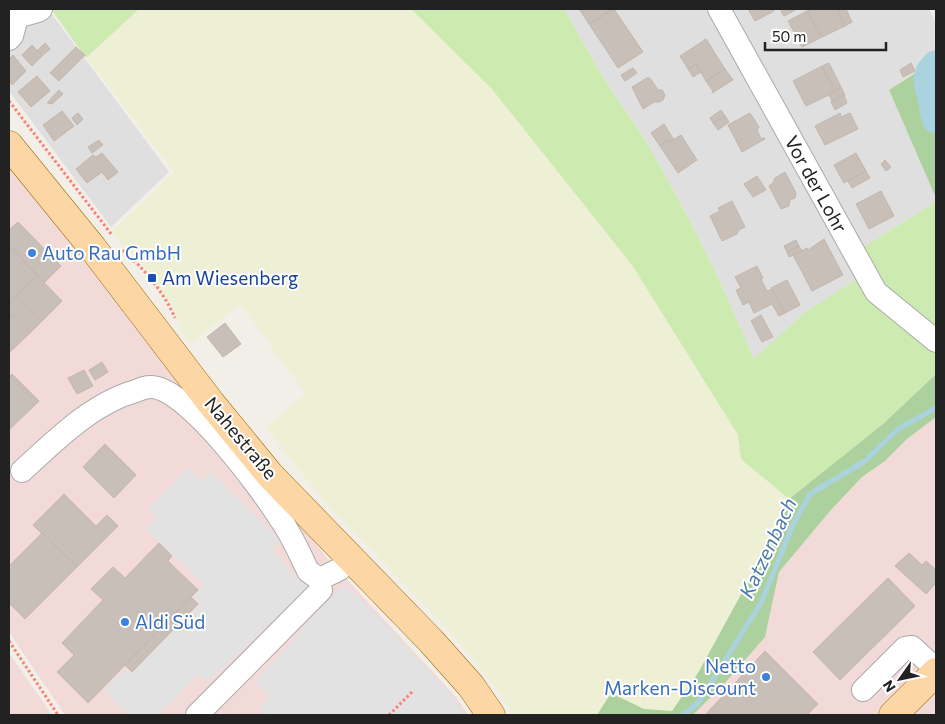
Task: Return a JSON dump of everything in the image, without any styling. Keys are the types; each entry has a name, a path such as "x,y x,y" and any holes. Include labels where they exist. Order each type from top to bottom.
{"main road":[{"name":"Nahestraße","path":"9,145 92,247 211,403 270,475 431,642 471,686 491,715"},
{"path":"893,715 936,670"}],"street":[{"path":"9,39 12,36 13,15 41,9"},
{"name":"Vor der Lohr","path":"719,9 876,292 936,341"},
{"path":"22,472 77,421 125,394 150,387 166,390 205,421 243,468 282,521 308,571 322,578 340,569 350,559"},
{"path":"197,715 322,590"},
{"path":"863,690 908,647 912,648 936,670"}],"path":[{"path":"9,101 115,240"},
{"path":"120,247 141,267 171,308 178,324"},
{"path":"9,640 58,715"},
{"path":"389,715 412,692"}],"shaded area":[{"path":"48,9 169,172 111,227 9,91 9,42"},
{"path":"564,9 929,9 936,23 936,60 889,90 936,198 936,202 863,247 854,281 805,312 754,360 718,277 686,213 647,143 604,79"},
{"path":"9,163 327,558 456,697 468,715 65,715 9,632"},
{"path":"936,417 936,715 693,715 725,683 765,637 779,572 831,510 862,477 885,461 907,439"},
{"path":"189,467 202,480 211,471 280,540 272,549 294,575 310,590 284,616 271,622 208,683 199,674 159,715 128,715 103,690 125,668 131,674 200,604 193,597 204,585 146,529 156,518 148,509"},
{"path":"343,584 365,603 454,697 465,715 266,715 259,709 269,696 255,682"},
{"path":"9,653 52,715 9,715"}],"green space":[{"path":"51,9 139,9 86,58"},
{"path":"139,9 411,9 491,88 632,265 738,435 741,459 789,499 756,567 698,673 672,711 644,709 611,693 597,715 514,715 492,682 443,624 326,504 266,427 306,394 240,304 191,343 182,331 172,307 142,264 112,231 174,172 87,58"},
{"path":"411,9 564,9 604,79 647,143 686,213 718,277 754,359 805,312 854,281 863,247 936,202 936,374 883,424 789,499 741,459 738,435 632,265 491,88"},
{"path":"936,60 936,198 889,90"},
{"path":"936,374 936,417 907,439 885,461 862,477 831,510 779,572 765,637 725,683 693,715 597,715 611,693 644,709 672,711 698,673 756,567 789,499 883,424"}],"building":[{"path":"613,9 589,24 580,10"},
{"path":"614,9 643,52 618,68 589,24"},
{"path":"748,9 773,9 774,11 755,21"},
{"path":"780,9 797,9 784,16"},
{"path":"812,9 837,9 845,26 822,37 807,11"},
{"path":"837,9 846,9 852,22 845,26"},
{"path":"807,11 822,37 802,47 788,21"},
{"path":"706,39 725,69 706,81 696,64 688,69 680,56"},
{"path":"45,43 50,49 42,56 37,51"},
{"path":"32,45 42,56 32,66 22,55"},
{"path":"76,47 85,55 59,81 50,73"},
{"path":"13,55 26,71 12,85 9,81 9,59"},
{"path":"829,63 841,87 835,90 822,66"},
{"path":"911,63 915,71 903,77 900,70"},
{"path":"696,64 701,72 693,77 688,69"},
{"path":"822,66 835,92 806,106 793,81"},
{"path":"633,68 637,73 625,81 621,75"},
{"path":"725,69 733,80 712,93 713,91 706,81"},
{"path":"37,76 50,91 31,107 18,92"},
{"path":"650,78 658,90 662,90 665,95 663,100 654,102 643,109 632,87"},
{"path":"841,87 845,95 832,101 829,95"},
{"path":"59,90 63,94 52,104 47,103"},
{"path":"844,95 847,103 835,110 831,102"},
{"path":"721,110 725,116 713,123 710,118"},
{"path":"62,111 74,126 54,141 43,125"},
{"path":"78,113 83,119 77,125 72,118"},
{"path":"750,113 759,127 757,130 761,139 765,139 742,152 728,125"},
{"path":"840,113 841,117 850,113 858,129 825,145 815,126"},
{"path":"725,116 729,122 718,130 713,123"},
{"path":"664,124 674,140 670,142 668,140 660,146 651,133"},
{"path":"681,135 697,160 678,173 660,146 668,140 670,142"},
{"path":"99,140 103,145 92,153 88,147"},
{"path":"102,153 118,172 108,180 102,172 87,183 76,169 93,155 96,157"},
{"path":"856,153 866,171 844,183 834,165"},
{"path":"885,160 891,167 886,171 881,164"},
{"path":"866,171 870,178 852,188 848,181"},
{"path":"785,172 796,193 795,198 790,200 789,206 781,209 769,186 775,178"},
{"path":"757,176 766,190 753,197 744,184"},
{"path":"881,191 894,216 869,229 856,204"},
{"path":"732,201 745,227 739,230 737,234 722,241 710,216 720,211 718,208"},
{"path":"18,222 61,266 44,283 9,244 9,230"},
{"path":"824,239 843,275 812,291 793,255 807,248 808,250"},
{"path":"796,240 799,246 787,252 784,246"},
{"path":"9,245 37,275 9,304"},
{"path":"799,246 802,251 789,257 787,252"},
{"path":"757,266 767,291 772,289 785,313 779,316 772,304 754,313 749,302 743,305 736,290 741,288 735,277"},
{"path":"37,275 62,301 42,321 17,296"},
{"path":"787,280 800,305 785,313 771,288"},
{"path":"17,296 42,321 31,332 13,314 9,318 9,304"},
{"path":"13,314 31,332 9,353 9,318"},
{"path":"761,315 773,337 762,342 751,321"},
{"path":"225,323 241,344 223,357 207,337"},
{"path":"102,362 108,372 95,380 89,370"},
{"path":"84,370 93,386 77,394 68,378"},
{"path":"12,374 39,401 9,430 9,378"},
{"path":"105,444 136,475 114,498 83,467"},
{"path":"64,494 107,537 77,567 33,525"},
{"path":"107,515 118,526 107,537 96,526"},
{"path":"42,533 77,567 25,619 9,603 9,566"},
{"name":"Aldi Süd","path":"159,543 172,556 168,561 198,590 88,703 57,672 74,655 62,643 103,600 91,589 113,567 125,578"},
{"path":"909,553 922,565 926,561 936,570 936,583 926,594 895,566"},
{"path":"888,578 915,606 840,680 813,652"},
{"path":"191,597 198,604 132,672 125,665"},
{"name":"Netto Marken-Discount","path":"765,651 818,704 807,715 705,715"}],"waterway":[{"path":"936,65 930,72 928,80 936,119"},
{"name":"Katzenbach","path":"683,715 699,702 761,603 793,525 810,494 865,461 898,429 936,408"}],"place":[{"name":"Auto Rau GmbH","path":"32,253"},
{"name":"Am Wiesenberg","path":"152,278"},
{"name":"Aldi Süd","path":"125,622"},
{"name":"Netto Marken-Discount","path":"766,677"}]}
